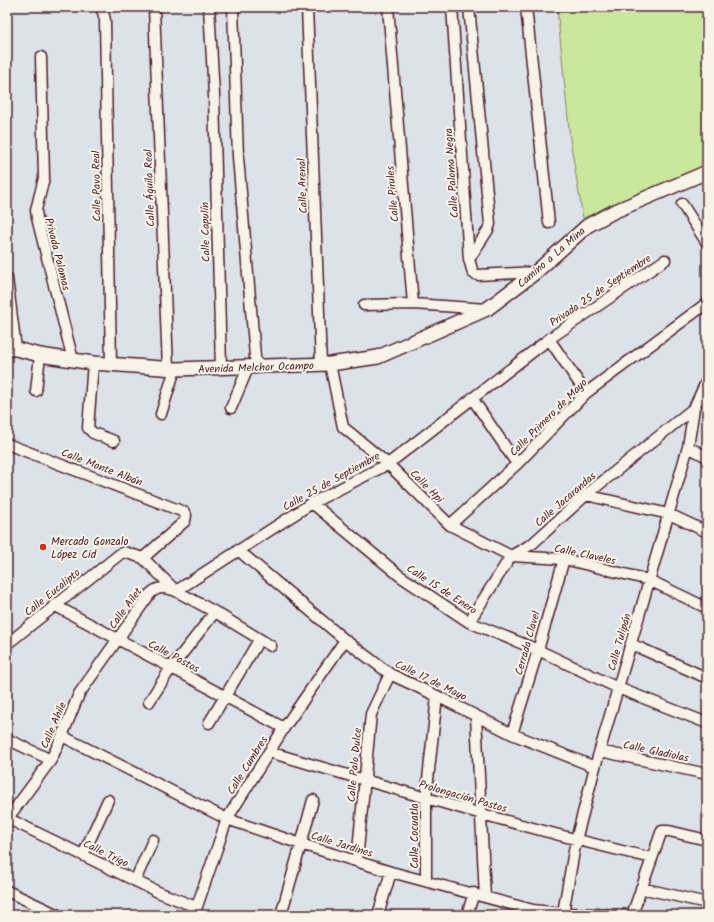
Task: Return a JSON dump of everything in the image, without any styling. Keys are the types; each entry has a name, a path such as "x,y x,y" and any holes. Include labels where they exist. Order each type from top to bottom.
{"street":[{"name":"Calle Pavo Real","path":"100,7 106,20 111,365"},
{"name":"Calle Águila Real","path":"154,7 172,369"},
{"name":"Calle Capulín","path":"209,7 214,95 221,368"},
{"path":"231,408 252,368 238,157 233,7"},
{"name":"Calle Arenal","path":"307,7 326,364 340,421 343,427 388,464"},
{"name":"Calle Pirules","path":"388,7 413,304"},
{"name":"Calle Paloma Negra","path":"452,7 469,259 472,271 475,274 536,272"},
{"path":"469,7 490,224 488,230 469,259"},
{"path":"526,7 549,223"},
{"name":"Privada Palomas","path":"41,57 44,178 36,210 73,360"},
{"name":"Camino a La Mina","path":"487,309 536,272 587,226 613,212 707,172"},
{"path":"682,204 707,243"},
{"name":"Privada 25 de Septiembre","path":"549,339 665,260"},
{"path":"7,278 12,349"},
{"name":"Calle Primero de Mayo","path":"450,525 517,464 586,393 707,303"},
{"path":"364,305 413,304 487,309"},
{"name":"Avenida Melchor Ocampo","path":"12,349 93,363 172,369 252,368 326,364 378,357 487,309"},
{"path":"549,339 586,393"},
{"name":"Calle 25 de Septiembre","path":"176,591 312,503 388,464 549,339"},
{"path":"36,391 40,355"},
{"path":"93,363 88,428 93,433 114,441"},
{"path":"160,414 172,369"},
{"name":"Calle Tulipán","path":"563,914 576,840 595,768 688,447 694,408 707,382"},
{"path":"472,398 517,464"},
{"name":"Calle Jacarandas","path":"469,622 511,556 532,544 586,494 694,408"},
{"name":"Calle Monte Albán","path":"7,444 181,510 186,515 185,521 143,558"},
{"path":"688,447 707,457"},
{"name":"Calle Hpi","path":"388,464 450,525"},
{"path":"586,494 669,514 707,532"},
{"name":"Calle 15 de Enero","path":"312,503 400,576 469,622 538,650 618,688 707,723"},
{"name":"Calle Claveles","path":"450,525 511,556 564,559 649,580 707,608"},
{"name":"Calle 17 de Mayo","path":"238,550 345,640 390,674 512,734 595,768"},
{"name":"Calle Eucalipto","path":"7,644 54,605 122,553 143,558"},
{"path":"143,558 176,591 271,646"},
{"name":"Cerrada Clavel","path":"512,734 564,559"},
{"name":"Calle Ailet","path":"117,640 154,590 168,588 176,591"},
{"name":"Calle Pastos","path":"54,605 284,728"},
{"path":"148,702 171,668 214,612"},
{"name":"Calle Ahile","path":"7,818 51,760 79,694 117,640"},
{"path":"209,723 259,640"},
{"name":"Calle Cumbres","path":"195,911 227,819 284,728 345,640"},
{"path":"631,644 707,678"},
{"name":"Calle Palo Dulce","path":"357,861 371,714 390,674"},
{"name":"Calle Cocuatla","path":"426,880 426,798 437,696"},
{"path":"476,716 485,897"},
{"name":"Calle Jardines","path":"62,736 227,819 391,872 426,880 533,910 563,914 632,915"},
{"path":"7,739 51,760"},
{"name":"Calle Gladiolas","path":"600,751 707,774"},
{"name":"Prolongación Pastos","path":"269,752 482,814 576,840 652,858"},
{"path":"83,855 108,800"},
{"path":"281,915 313,800"},
{"name":"Calle Trigo","path":"7,818 195,911"},
{"path":"632,915 659,835 662,831 669,831 707,840"},
{"path":"135,881 153,840"},
{"path":"378,915 391,872"},
{"path":"641,888 707,903"},
{"path":"7,891 58,915"},
{"path":"467,915 474,893"}],"green space":[{"path":"557,7 707,7 707,168 583,218 570,139"}],"place":[{"name":"Mercado Gonzalo López Cid","path":"43,547"}]}
